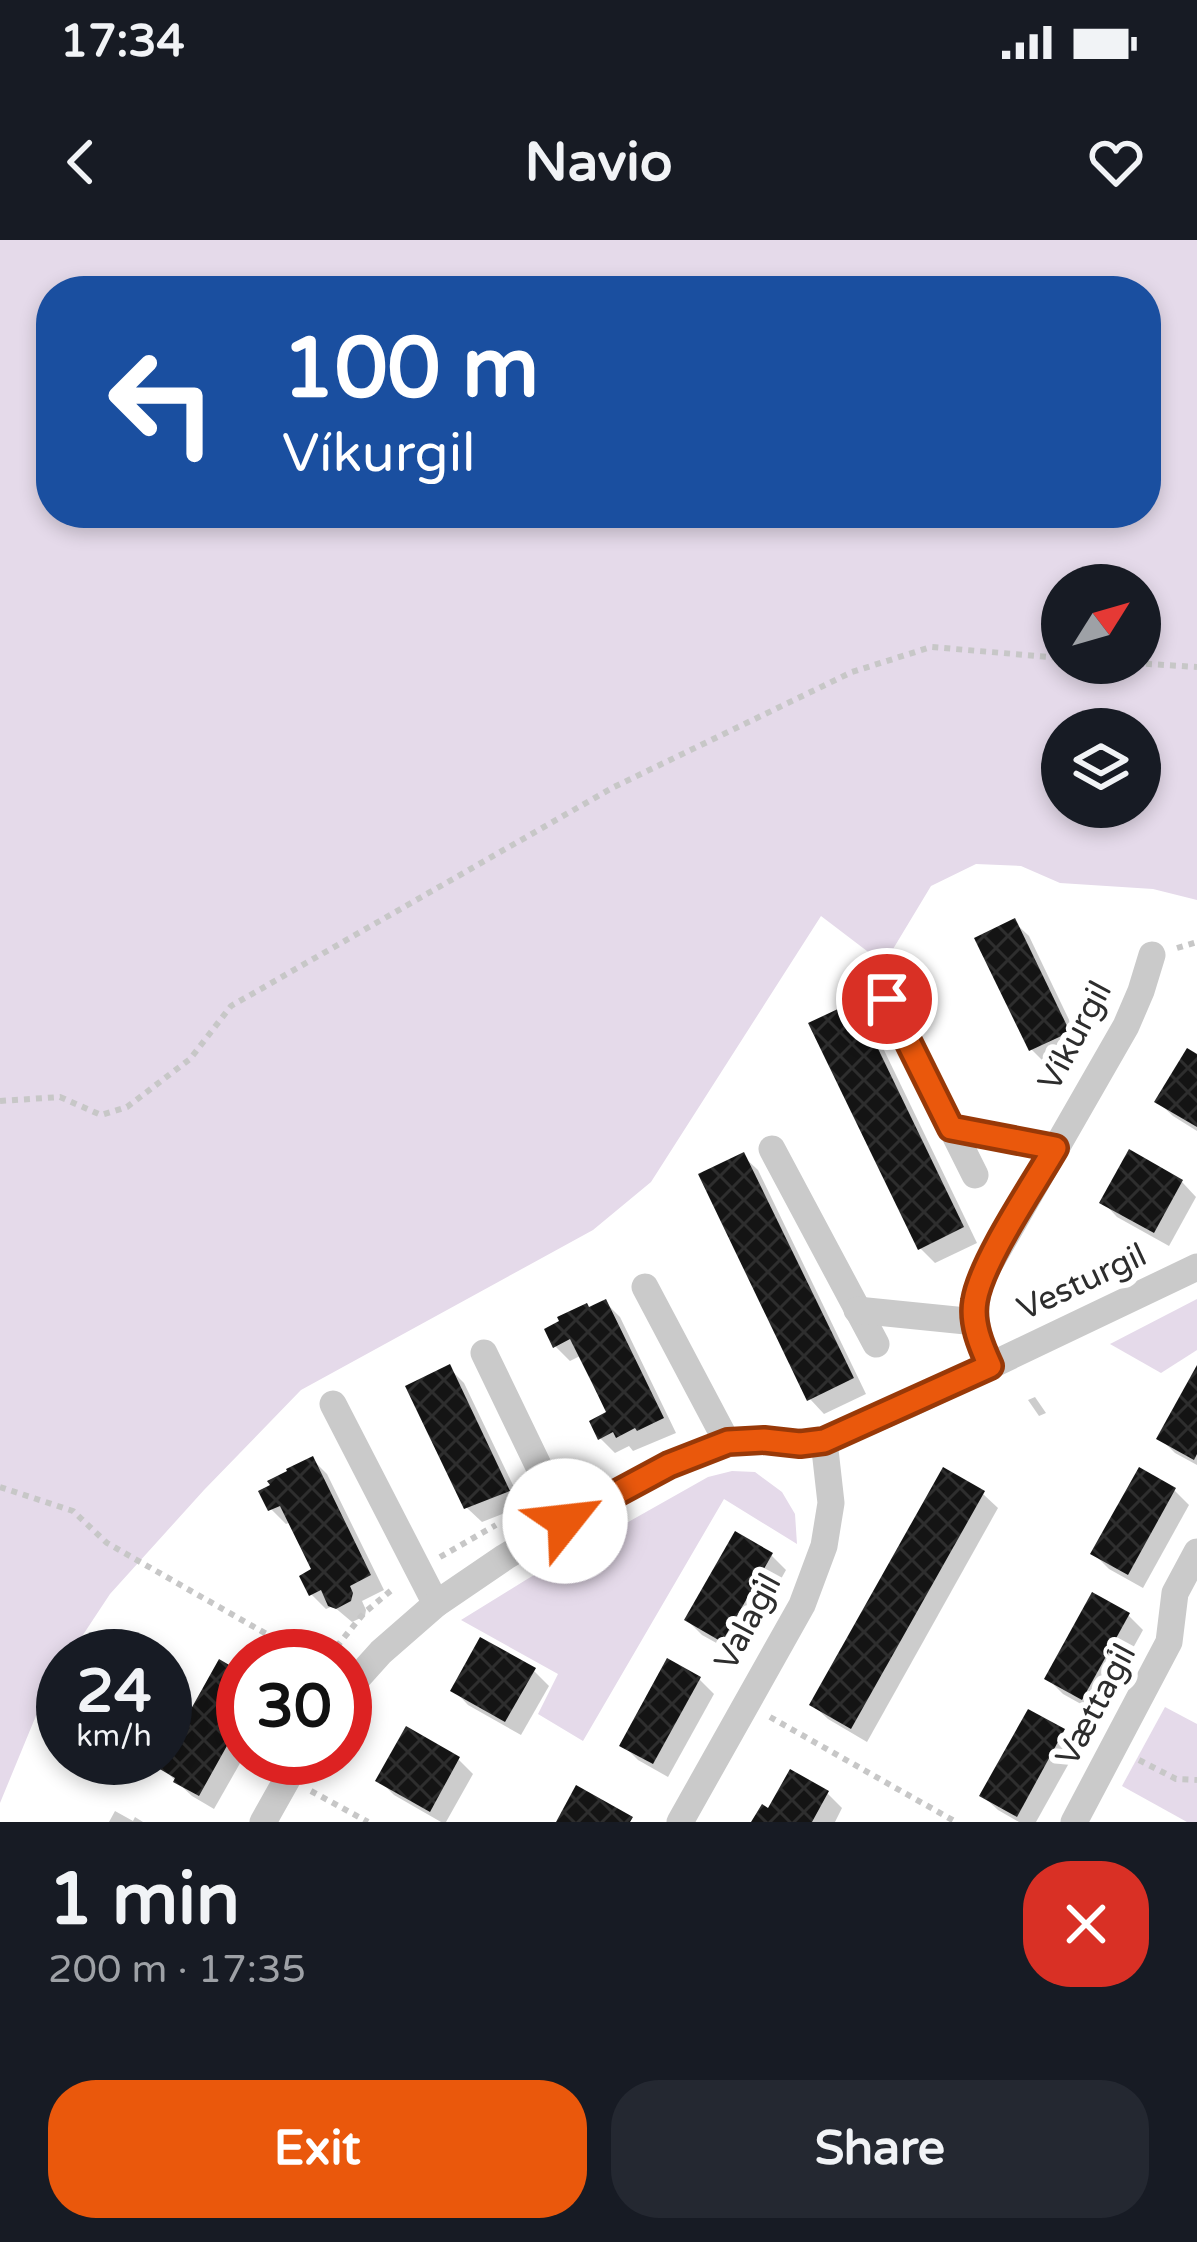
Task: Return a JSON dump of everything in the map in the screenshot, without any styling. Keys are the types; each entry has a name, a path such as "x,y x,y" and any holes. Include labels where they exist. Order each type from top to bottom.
{"street":[{"name":"Víkurgil","path":"976,1322 974,1305 981,1279 1126,1026 1152,955"},
{"path":"887,999 975,1175"},
{"path":"951,1128 1055,1148"},
{"path":"772,1149 876,1344"},
{"name":"Vesturgil","path":"372,1662 436,1604 505,1557 669,1465 728,1442 824,1441 1197,1267"},
{"path":"645,1287 728,1442"},
{"path":"857,1310 976,1322 990,1366"},
{"path":"484,1353 565,1521"},
{"path":"333,1405 436,1604"},
{"name":"Valagil","path":"680,1822 802,1605 824,1546 831,1503 824,1441"},
{"name":"Vættagil","path":"1074,1822 1169,1642 1175,1593 1197,1552"},
{"path":"263,1822 284,1785"}],"path":[{"path":"0,1101 60,1097 101,1115 127,1107 190,1059 231,1006 612,788 852,672 931,647 1041,656"},
{"path":"1161,665 1197,667"},
{"path":"0,1487 73,1511 107,1543 258,1629"},
{"path":"746,1704 956,1822"},
{"path":"1115,1746 1176,1779 1197,1780"},
{"path":"317,1785 368,1822"}],"shaded area":[{"path":"0,240 1197,240 1197,900 1153,889 1060,883 1021,866 976,864 931,886 884,964 821,916 651,1182 593,1230 301,1390 110,1594 87,1629 36,1629 36,1716 0,1803"},
{"path":"1197,1299 1197,1350 1161,1373 1110,1344"},
{"path":"755,1472 782,1492 795,1514 797,1544 724,1499 583,1741 538,1714 558,1674 461,1620 708,1477"},
{"path":"1165,1707 1197,1724 1197,1822 1187,1822 1122,1786"}],"building":[{"path":"1015,918 1070,1032 1029,1051 974,938"},
{"path":"855,1001 964,1227 918,1250 808,1023"},
{"path":"1187,1048 1197,1054 1197,1127 1154,1102"},
{"path":"1129,1149 1183,1180 1154,1233 1099,1203"},
{"path":"744,1152 854,1378 807,1401 698,1174"},
{"path":"606,1299 664,1418 616,1438 613,1432 598,1440 589,1421 606,1412 592,1383 570,1339 553,1348 544,1329 559,1321 557,1317"},
{"path":"450,1364 510,1491 464,1509 405,1386"},
{"path":"1197,1365 1197,1454 1194,1460 1156,1439"},
{"path":"313,1456 371,1575 350,1586 351,1601 336,1609 328,1606 321,1590 309,1596 299,1576 311,1569 280,1506 268,1511 258,1491 270,1485 267,1481"},
{"path":"943,1467 985,1491 851,1729 809,1705"},
{"path":"1139,1467 1176,1488 1128,1575 1090,1554"},
{"path":"735,1531 773,1553 722,1642 684,1620"},
{"path":"1092,1592 1130,1613 1082,1700 1044,1679"},
{"path":"480,1637 536,1668 505,1722 450,1691"},
{"path":"667,1658 701,1677 653,1764 619,1746"},
{"path":"216,1664 216,1765 199,1796 179,1785 192,1785 192,1707"},
{"path":"1028,1709 1065,1729 1017,1817 979,1796"},
{"path":"406,1726 460,1757 430,1812 375,1781"},
{"path":"790,1769 829,1791 812,1822 751,1822 762,1804 768,1808"},
{"path":"576,1785 633,1817 630,1822 556,1822"}],"route":[{"path":"565,1521 669,1465 728,1442 824,1441 990,1366 974,1305 981,1279 1055,1148 951,1128 887,999"}]}
